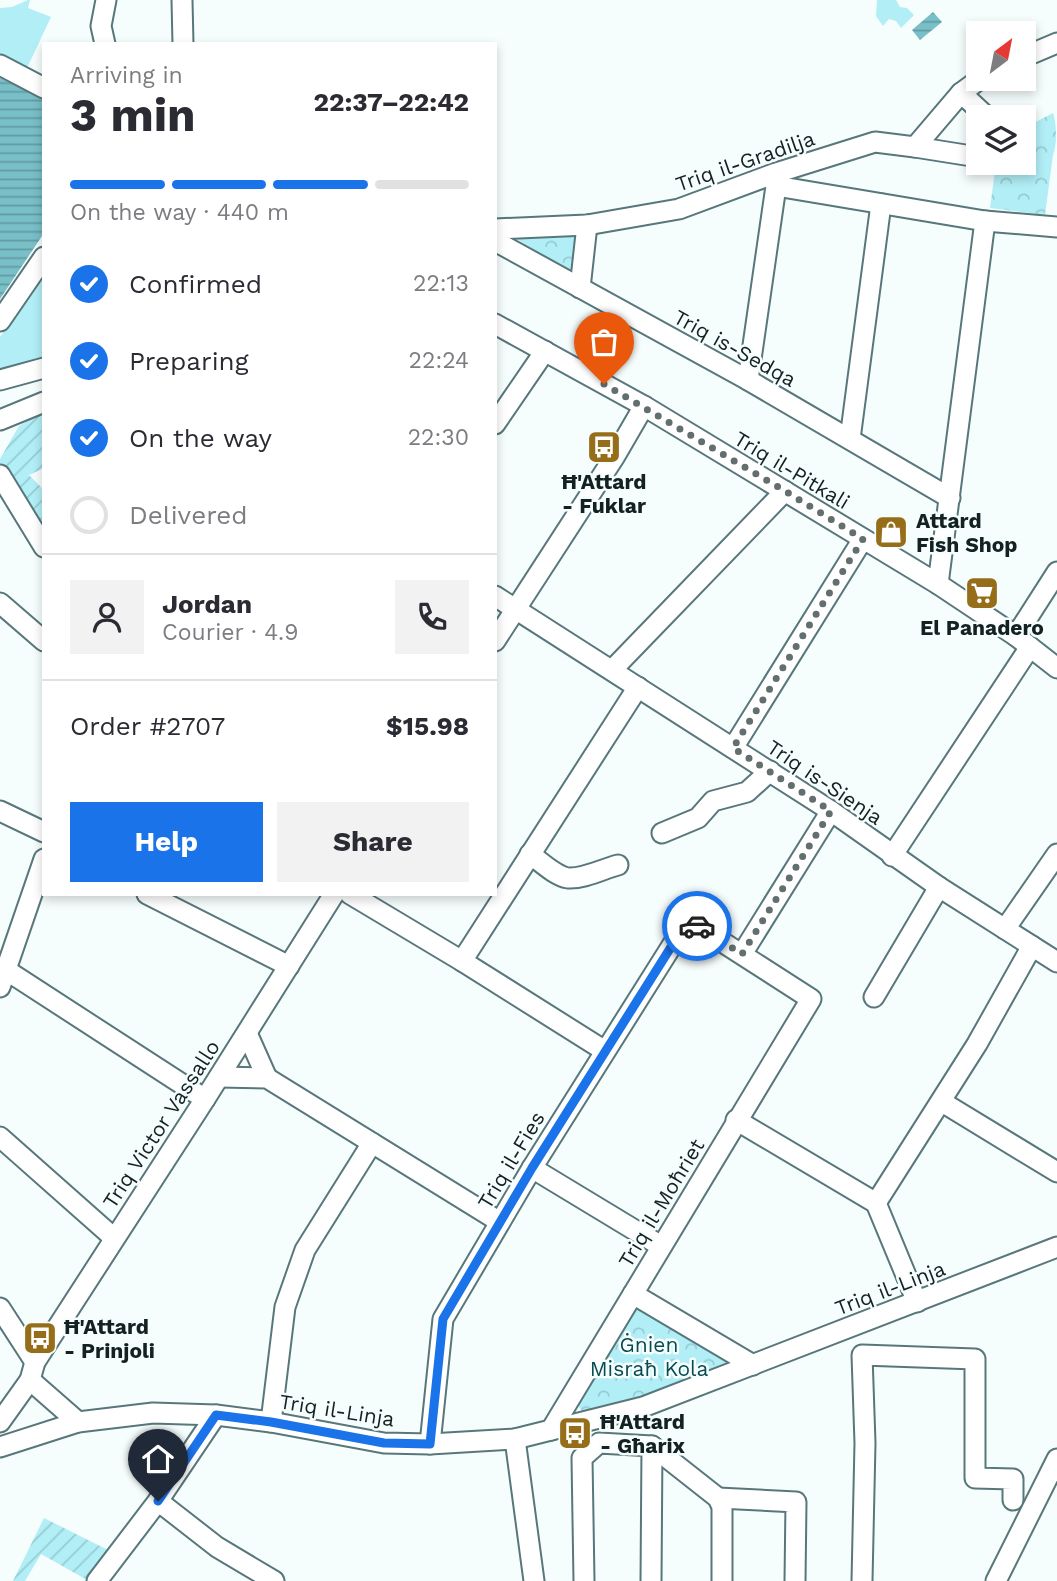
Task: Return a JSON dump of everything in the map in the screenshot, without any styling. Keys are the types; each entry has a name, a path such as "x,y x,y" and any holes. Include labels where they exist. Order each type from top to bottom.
{"street":[{"path":"105,42 102,26 106,0"},
{"path":"182,0 183,42"},
{"path":"1036,53 1056,46"},
{"path":"0,65 42,87"},
{"path":"915,147 966,89"},
{"path":"961,93 974,105"},
{"name":"Triq il-Gradilja","path":"497,229 587,225 679,209 776,179 876,142 966,155"},
{"path":"748,380 776,179 881,204 985,220 1057,227"},
{"path":"850,439 881,204"},
{"path":"938,584 985,220"},
{"path":"580,288 587,225"},
{"name":"Triq is-Sedqa","path":"497,242 748,380 950,498"},
{"path":"0,321 42,260"},
{"name":"Triq il-Pitkali","path":"497,325 644,407 938,584 1023,641 1057,668"},
{"path":"497,421 545,351"},
{"path":"0,380 42,369"},
{"path":"0,420 42,403"},
{"path":"497,638 644,407"},
{"path":"0,475 42,544"},
{"path":"612,670 785,491"},
{"path":"733,748 863,539"},
{"path":"892,856 1023,641 1057,572"},
{"name":"Triq is-Sienja","path":"497,597 770,771 892,856 1057,962"},
{"path":"0,629 4,606"},
{"path":"4,606 42,639"},
{"path":"462,961 638,687"},
{"path":"662,833 698,818 713,801 747,792 770,771"},
{"path":"0,811 42,831"},
{"path":"742,954 831,811"},
{"path":"530,854 566,878 618,865"},
{"path":"1005,929 1057,854"},
{"path":"42,865 3,978 205,1099"},
{"path":"874,997 939,887"},
{"path":"151,896 289,967"},
{"name":"Triq Victor Vassallo","path":"0,1422 333,896"},
{"path":"353,896 605,1051"},
{"name":"Triq il-Fies","path":"430,1444 443,1319 532,1168 688,920 742,954"},
{"path":"876,1203 942,1102 1032,946"},
{"name":"Triq il-Moħriet","path":"551,1430 811,999 742,954"},
{"path":"247,1033 267,1078"},
{"path":"219,1077 267,1078 500,1222"},
{"path":"942,1102 1057,1172"},
{"path":"736,1120 876,1203 917,1302"},
{"path":"0,1137 114,1238"},
{"path":"271,1422 285,1307 305,1250 372,1143"},
{"path":"532,1168 662,1246"},
{"name":"Triq il-Linja","path":"1,1444 78,1422 153,1413 216,1415 271,1422 384,1443 430,1444 515,1439 643,1408 1057,1247"},
{"path":"634,1294 753,1365"},
{"path":"0,1308 32,1371 78,1422"},
{"path":"862,1581 865,1443 862,1355 975,1359 975,1478 1013,1479 1013,1500"},
{"path":"97,1581 158,1501 216,1415"},
{"path":"515,1439 534,1581"},
{"path":"584,1581 582,1458 599,1443 652,1446 718,1498 722,1507 722,1581"},
{"path":"651,1581 652,1446"},
{"path":"996,1581 1057,1459"},
{"path":"718,1498 796,1502 795,1581"},
{"path":"158,1501 217,1547 275,1581"}],"green space":[{"path":"28,0 28,8 51,17 27,68 0,56 0,8 12,7"},
{"path":"877,0 896,0 900,7 907,8 914,15 901,28 896,21 889,19 883,26 876,16"},
{"path":"1053,113 1056,140 1045,215 990,208 994,175 1036,175 1036,122"},
{"path":"581,234 574,275 512,236"},
{"path":"42,276 42,358 0,368 0,337"},
{"path":"42,412 42,469 29,475 42,488 42,530 0,464 0,459 19,426"},
{"name":"Ġnien Misraħ Kola","path":"636,1306 728,1362 620,1405 584,1413 577,1405"},
{"path":"44,1518 112,1552 89,1581 41,1554 25,1581 13,1581"}],"shaded area":[{"path":"933,12 942,22 920,40 912,30"},
{"path":"0,78 42,98 42,236 0,299"}],"way so far":[{"path":"604,384 863,539 733,748 831,811 742,954 697,926"}],"place":[{"name":"Ħ'Attard - Fuklar","path":"604,447"},
{"name":"Attard Fish Shop","path":"891,532"},
{"name":"El Panadero","path":"982,593"},
{"name":"Ħ'Attard - Prinjoli","path":"40,1338"},
{"name":"Ħ'Attard - Għarix","path":"575,1433"}],"route":[{"path":"158,1501 216,1415 271,1422 384,1443 430,1444 443,1319 532,1168 688,920 697,926"}]}
